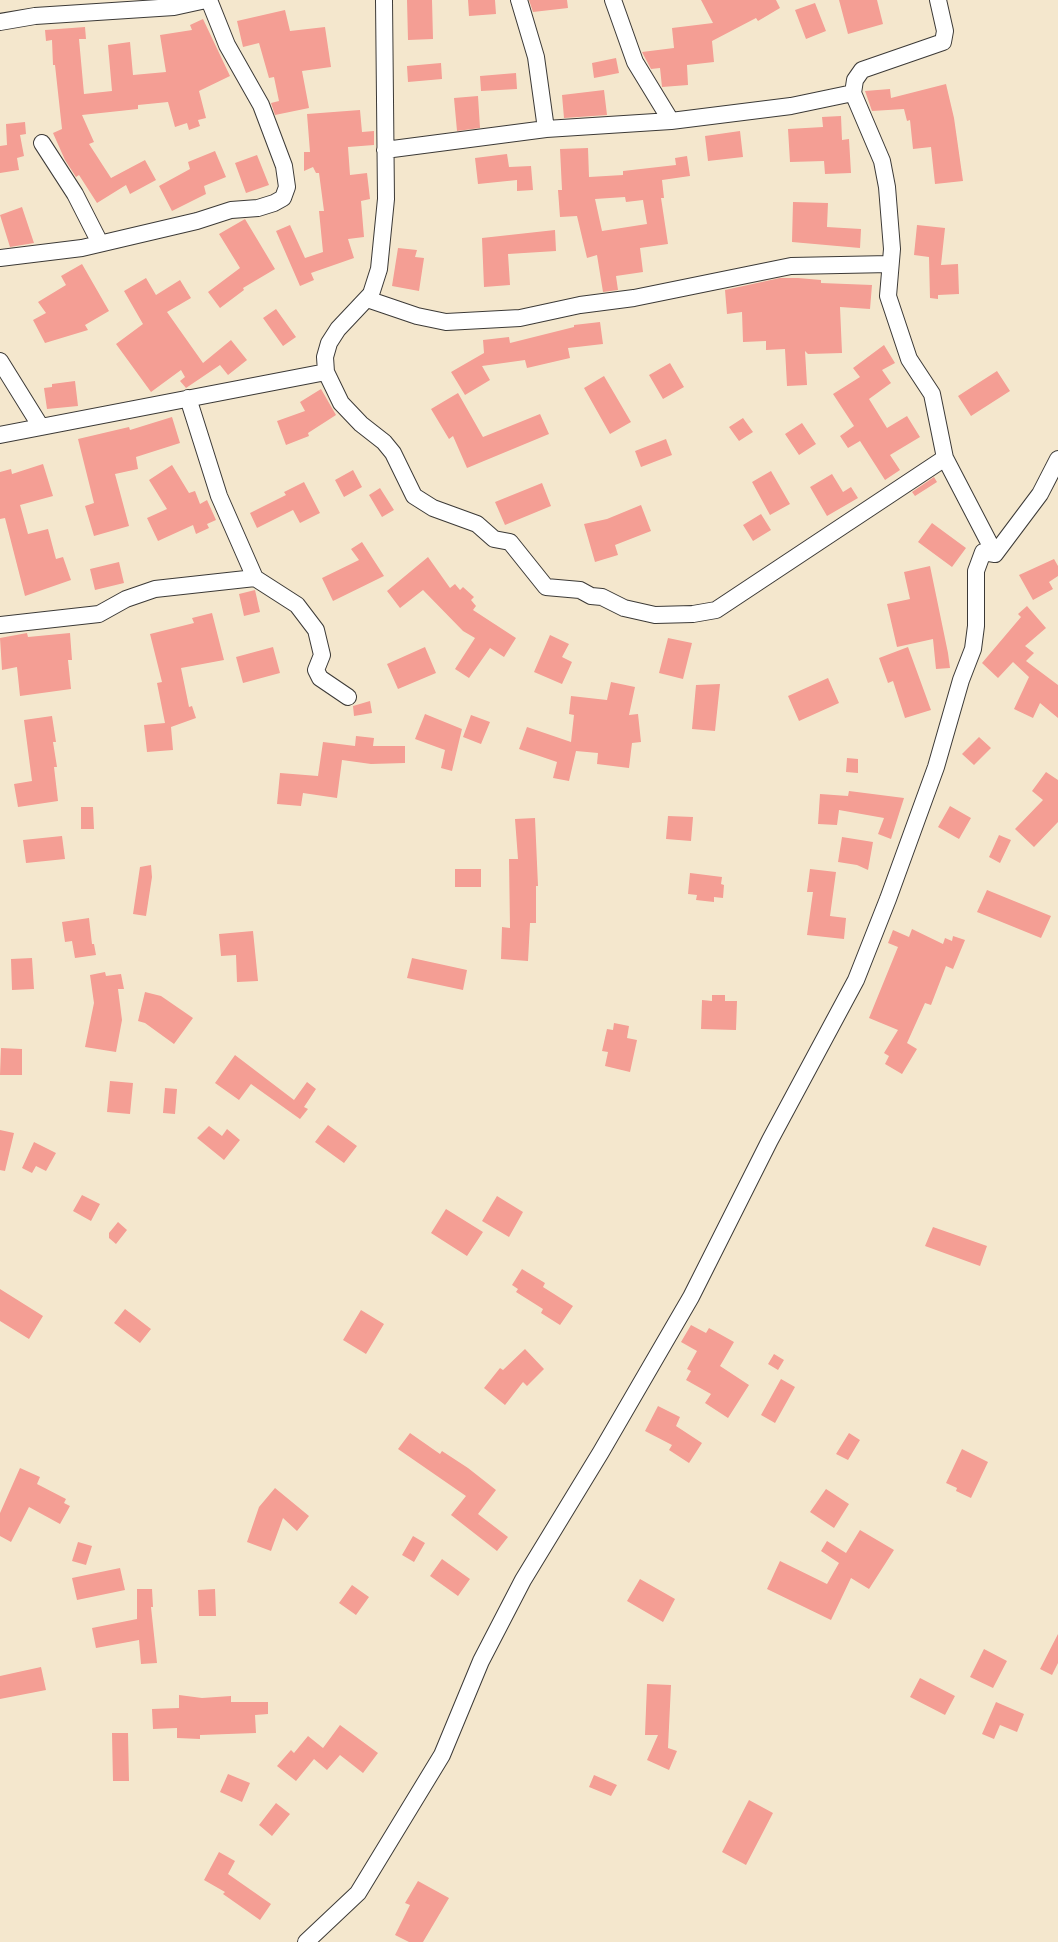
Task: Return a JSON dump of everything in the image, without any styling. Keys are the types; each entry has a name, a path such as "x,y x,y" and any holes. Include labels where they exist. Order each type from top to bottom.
{"street":[{"path":"0,22 35,16 174,7 207,0 227,45 261,105 284,166 287,187 282,198 274,203 258,208 231,210 197,221 55,252 0,258"},
{"path":"384,0 386,199 379,269 371,294 338,329 329,343 325,358 326,372 341,403 361,424 384,442 393,453 409,490 420,501 477,524 494,539 510,542 546,587 580,590 591,596 602,596 624,608 655,615 693,614 716,610 945,458"},
{"path":"519,0 536,57 546,130"},
{"path":"613,0 636,62 671,121"},
{"path":"938,0 945,31 943,42 862,70 855,80 853,93 884,170 887,187 892,248 888,296 909,359 932,394 945,458 995,554"},
{"path":"385,150 546,130 671,121 791,106 853,93"},
{"path":"42,144 75,194 100,243"},
{"path":"367,299 417,316 446,322 520,318 580,305 634,298 791,266 890,264"},
{"path":"0,361 41,427"},
{"path":"0,435 326,372"},
{"path":"188,398 219,496 255,578 297,605 316,630 322,655 316,670 320,678 348,697"},
{"path":"995,554 1040,494 1058,458"},
{"path":"306,1942 358,1893 442,1755 481,1661 523,1580 601,1452 691,1297 770,1140 856,980 936,768 973,649 976,626 976,571 983,552 995,554"},
{"path":"0,625 99,614 126,599 155,588 255,578"}],"building":[{"path":"407,0 432,0 433,39 408,40"},
{"path":"468,0 495,0 496,14 469,16"},
{"path":"529,0 567,0 568,8 533,12"},
{"path":"701,0 776,0 780,8 758,21 756,18 712,41 714,62 687,65 688,85 662,87 660,68 651,69 642,52 674,48 672,28 713,23"},
{"path":"839,0 877,0 883,24 848,34"},
{"path":"815,3 826,31 806,39 795,10"},
{"path":"285,10 290,31 325,27 331,67 302,71 309,108 275,115 271,103 279,101 274,77 269,78 259,43 243,47 237,21"},
{"path":"203,19 230,76 199,91 206,118 198,120 200,126 189,130 187,123 175,127 168,102 138,105 138,109 82,115 94,142 89,144 111,178 145,160 156,180 130,194 126,185 97,203 79,175 76,177 65,160 53,133 62,129 55,65 53,65 52,40 46,41 45,30 85,27 86,39 79,39 84,94 112,91 108,45 130,42 133,75 166,72 160,35 192,30 190,25"},
{"path":"616,58 619,73 594,78 592,63"},
{"path":"441,63 442,79 408,82 407,66"},
{"path":"516,73 517,89 481,91 480,76"},
{"path":"946,84 954,118 963,181 935,184 931,147 913,149 910,120 907,121 904,109 872,111 865,91 890,89 891,98"},
{"path":"604,90 607,115 564,118 562,95"},
{"path":"478,96 480,128 457,131 454,98"},
{"path":"360,110 362,132 374,131 374,145 348,147 350,175 367,173 370,199 361,201 364,237 348,239 354,258 311,273 314,280 300,286 276,231 290,225 305,258 323,252 319,211 324,211 319,173 316,173 313,167 304,171 304,152 310,152 307,114"},
{"path":"841,116 842,140 849,139 851,173 825,174 824,161 790,162 788,129 823,127 822,117"},
{"path":"25,122 26,134 20,135 24,156 17,158 19,170 0,173 0,146 7,145 6,124"},
{"path":"740,131 743,157 708,161 705,136"},
{"path":"588,148 589,177 623,175 623,171 676,165 675,158 687,156 690,176 662,180 664,198 661,198 668,244 640,248 643,272 616,276 618,290 603,292 597,255 587,258 577,216 560,217 558,190 562,190 560,149","holes":["625,197 626,202 643,200 647,224 602,231 595,199"]},
{"path":"215,151 226,177 204,186 206,194 172,211 159,186 190,169 188,162"},
{"path":"507,154 509,167 531,166 533,190 517,191 517,180 478,184 475,158"},
{"path":"257,155 269,185 246,193 235,163"},
{"path":"793,202 828,203 827,227 861,229 860,248 792,242"},
{"path":"22,207 34,243 10,247 0,215"},
{"path":"245,219 275,269 243,288 244,290 220,308 208,292 240,268 219,234"},
{"path":"917,225 945,228 941,265 958,264 959,294 938,295 938,299 930,298 929,257 914,255"},
{"path":"555,230 556,251 508,254 510,285 484,287 482,238"},
{"path":"398,248 417,250 415,257 424,258 419,291 392,286"},
{"path":"82,264 109,311 85,325 88,330 45,343 33,320 46,313 38,302 66,285 61,276"},
{"path":"146,278 156,295 180,280 191,298 167,312 203,363 231,340 247,360 228,375 220,365 186,388 180,381 185,377 181,370 151,392 116,344 143,324 124,291"},
{"path":"780,278 821,280 821,283 872,285 870,309 840,307 842,353 808,354 805,351 807,385 787,386 785,349 766,350 766,341 743,342 742,312 727,314 725,290"},
{"path":"276,309 296,337 283,346 263,318"},
{"path":"600,322 603,344 568,348 570,358 527,368 525,360 482,366 490,380 465,395 451,372 484,353 483,340 509,337 510,343 574,327 574,325"},
{"path":"884,345 895,363 882,370 891,383 869,399 887,428 907,416 920,437 890,455 900,470 885,480 860,441 848,448 840,436 854,426 833,394 860,377 853,368"},
{"path":"670,363 684,387 663,399 649,375"},
{"path":"997,371 1010,391 971,416 958,396"},
{"path":"604,376 631,422 610,434 584,388"},
{"path":"75,381 78,406 47,409 44,388 52,387 52,384"},
{"path":"321,389 336,415 308,433 309,436 286,445 277,421 305,411 300,402"},
{"path":"458,393 483,437 540,414 549,434 467,468 453,436 449,439 431,409"},
{"path":"172,417 180,443 136,457 138,469 115,474 129,526 94,536 85,506 94,503 78,439 129,427 130,430"},
{"path":"743,418 753,432 739,441 729,427"},
{"path":"802,423 816,444 799,455 785,434"},
{"path":"666,439 672,455 641,467 635,451"},
{"path":"43,464 53,496 20,505 28,534 48,529 56,559 63,557 71,580 25,596 5,518 0,519 0,472 11,469 12,474"},
{"path":"172,465 189,493 195,491 200,504 207,500 216,520 207,524 209,528 196,534 193,525 158,541 147,518 167,509 149,480"},
{"path":"353,470 362,487 344,497 335,480"},
{"path":"771,471 790,504 770,515 752,482"},
{"path":"832,474 843,492 851,487 858,498 827,516 810,487"},
{"path":"934,477 937,482 915,496 912,492"},
{"path":"304,482 320,513 300,523 293,510 257,528 250,513 286,495 284,492"},
{"path":"542,483 551,506 505,525 495,502"},
{"path":"380,488 394,510 382,517 369,495"},
{"path":"641,505 651,531 615,545 618,555 595,562 584,524 607,519"},
{"path":"761,514 771,530 753,541 743,525"},
{"path":"932,523 966,548 952,567 918,542"},
{"path":"362,542 384,576 333,601 322,578 359,560 351,549"},
{"path":"428,557 450,588 455,584 460,590 463,587 474,597 471,600 476,606 473,610 516,638 504,657 490,648 469,678 455,669 475,638 463,631 423,590 400,608 387,591"},
{"path":"1054,559 1058,566 1058,576 1049,582 1053,589 1033,600 1019,575"},
{"path":"119,562 124,583 95,590 90,569"},
{"path":"930,566 950,668 936,669 933,639 897,647 887,604 910,599 904,572"},
{"path":"255,590 260,612 244,616 239,594"},
{"path":"1027,606 1046,628 1025,646 1034,653 1026,661 1058,685 1058,718 1040,703 1033,718 1014,709 1029,677 1013,662 998,678 982,663 1021,617 1018,614"},
{"path":"212,613 224,660 181,668 189,707 192,706 196,718 171,727 173,750 147,752 144,725 165,723 157,683 162,682 150,634 194,623 192,618"},
{"path":"27,633 28,637 70,633 72,660 68,660 71,689 20,696 17,667 2,670 0,638"},
{"path":"550,635 569,644 562,657 572,662 562,684 534,672"},
{"path":"668,638 692,643 683,679 659,673"},
{"path":"273,647 280,673 243,683 236,657"},
{"path":"425,647 436,673 398,689 387,664"},
{"path":"908,647 931,710 905,718 893,681 888,683 879,658"},
{"path":"828,678 839,703 799,721 788,696"},
{"path":"611,682 635,687 629,715 638,714 641,742 632,743 629,768 597,764 598,753 576,751 569,781 553,778 557,762 519,749 527,727 571,742 574,715 569,714 571,696 607,700"},
{"path":"720,684 715,731 692,729 696,685"},
{"path":"370,701 372,713 354,716 353,706"},
{"path":"425,714 462,729 452,771 441,768 445,750 415,739"},
{"path":"471,715 490,722 481,744 463,737"},
{"path":"52,716 56,742 53,742 57,767 54,767 58,801 18,807 14,784 32,781 24,720"},
{"path":"356,736 374,738 373,746 405,746 405,763 371,764 342,760 337,798 303,793 301,806 277,804 280,773 318,776 323,742 355,746"},
{"path":"979,737 991,748 974,765 962,754"},
{"path":"847,758 858,759 858,773 846,772"},
{"path":"1046,772 1058,780 1058,822 1034,847 1015,829 1043,800 1032,791"},
{"path":"849,791 904,798 891,839 878,834 884,818 839,810 837,825 818,824 820,794 848,796"},
{"path":"950,806 971,818 959,839 938,827"},
{"path":"81,807 93,807 94,829 81,829"},
{"path":"668,816 693,817 691,841 666,839"},
{"path":"535,818 538,886 536,886 536,923 530,923 528,961 501,959 502,927 510,928 509,859 518,859 515,819"},
{"path":"999,835 1011,840 1000,863 989,857"},
{"path":"62,836 65,859 26,863 23,840"},
{"path":"842,837 873,842 868,870 857,865 838,862"},
{"path":"151,865 152,877 146,916 133,914 140,867"},
{"path":"455,869 481,869 481,887 455,887"},
{"path":"810,869 836,872 830,916 846,918 844,939 807,935 813,892 807,892"},
{"path":"690,873 722,877 721,884 724,885 723,898 714,897 714,902 696,900 697,895 688,894"},
{"path":"987,890 1051,916 1041,938 977,912"},
{"path":"89,918 92,944 94,944 96,955 75,958 72,941 65,942 62,922"},
{"path":"912,929 943,944 945,938 952,941 953,936 965,940 953,969 946,966 931,1005 925,1003 907,1043 917,1049 902,1074 885,1064 889,1056 884,1053 898,1030 869,1018 898,947 888,943 893,930 909,937"},
{"path":"253,931 258,981 237,982 236,955 221,956 219,934"},
{"path":"32,958 34,989 12,990 11,959"},
{"path":"412,958 467,970 463,990 407,978"},
{"path":"105,972 106,976 121,974 124,989 118,989 122,1020 116,1052 85,1047 94,1003 90,975"},
{"path":"145,992 161,996 193,1018 174,1044 145,1023 138,1021"},
{"path":"712,995 725,995 725,1001 737,1001 736,1030 701,1029 702,1000 712,1001"},
{"path":"614,1023 629,1026 627,1038 637,1040 630,1072 605,1066 608,1052 602,1051 607,1029 613,1030"},
{"path":"1,1048 22,1049 22,1075 0,1075"},
{"path":"235,1055 294,1100 307,1082 316,1089 304,1107 308,1109 300,1119 251,1084 239,1100 215,1083"},
{"path":"110,1081 133,1083 130,1114 107,1112"},
{"path":"165,1088 177,1089 175,1114 163,1113"},
{"path":"328,1125 357,1146 344,1163 315,1142"},
{"path":"209,1126 222,1136 227,1129 240,1140 224,1160 197,1138"},
{"path":"0,1130 14,1133 5,1171 0,1170"},
{"path":"34,1142 56,1153 46,1171 36,1166 32,1173 22,1168"},
{"path":"82,1195 100,1204 91,1221 73,1211"},
{"path":"497,1196 523,1212 509,1237 482,1221"},
{"path":"446,1209 483,1232 467,1256 431,1233"},
{"path":"118,1222 127,1230 116,1244 109,1238 109,1233"},
{"path":"933,1227 987,1246 980,1266 925,1246"},
{"path":"522,1269 545,1283 543,1287 573,1306 560,1325 541,1313 543,1309 516,1292 518,1289 512,1285"},
{"path":"0,1289 43,1316 29,1339 0,1321"},
{"path":"125,1309 151,1329 140,1343 114,1323"},
{"path":"361,1310 384,1324 366,1354 343,1340"},
{"path":"691,1325 706,1333 709,1328 734,1342 720,1366 749,1385 728,1418 705,1403 711,1394 686,1380 691,1371 687,1369 697,1351 681,1342"},
{"path":"525,1349 544,1369 527,1386 523,1382 505,1405 484,1388 500,1368 503,1370"},
{"path":"774,1354 784,1360 778,1370 768,1364"},
{"path":"781,1379 795,1387 775,1423 761,1415"},
{"path":"658,1406 680,1417 676,1426 702,1443 689,1463 669,1450 672,1445 645,1431"},
{"path":"410,1433 440,1454 442,1451 468,1468 496,1490 478,1514 508,1537 497,1551 451,1515 466,1496 398,1449"},
{"path":"849,1433 860,1440 848,1460 836,1454"},
{"path":"962,1449 988,1462 971,1498 956,1491 957,1488 946,1483"},
{"path":"20,1468 40,1477 37,1484 66,1499 64,1503 70,1506 60,1524 29,1507 11,1542 0,1536 0,1513"},
{"path":"275,1488 309,1516 297,1531 283,1518 271,1551 247,1542 259,1507"},
{"path":"826,1489 849,1504 834,1528 810,1512"},
{"path":"860,1530 894,1550 869,1589 851,1578 831,1620 767,1589 780,1561 827,1584 839,1563 821,1551 827,1541 846,1553"},
{"path":"413,1536 425,1543 414,1562 402,1555"},
{"path":"78,1542 92,1546 86,1565 72,1561"},
{"path":"442,1559 470,1579 458,1596 430,1576"},
{"path":"120,1568 125,1590 77,1600 72,1578"},
{"path":"640,1579 675,1599 663,1622 627,1601"},
{"path":"352,1585 369,1597 356,1615 339,1603"},
{"path":"137,1589 152,1589 153,1607 151,1607 157,1663 141,1664 139,1640 96,1648 92,1628 137,1619"},
{"path":"215,1589 216,1616 199,1616 198,1590"},
{"path":"1058,1634 1058,1663 1052,1675 1040,1669"},
{"path":"984,1649 1007,1661 993,1688 970,1677"},
{"path":"41,1667 46,1690 0,1699 0,1676"},
{"path":"920,1678 955,1696 945,1715 910,1697"},
{"path":"647,1684 671,1685 668,1748 677,1751 669,1770 647,1760 658,1735 645,1735"},
{"path":"179,1695 202,1698 231,1696 231,1702 268,1702 268,1714 255,1715 256,1733 200,1735 200,1739 177,1738 177,1728 153,1729 152,1709 179,1708"},
{"path":"996,1702 1024,1714 1017,1732 1000,1725 994,1739 982,1734"},
{"path":"340,1725 378,1753 363,1773 340,1755 327,1770 314,1759 296,1781 277,1766 291,1750 294,1753 308,1736 323,1748"},
{"path":"112,1733 128,1733 129,1781 113,1781"},
{"path":"228,1774 250,1783 242,1802 220,1792"},
{"path":"594,1775 617,1785 611,1796 589,1787"},
{"path":"749,1800 773,1813 746,1865 722,1852"},
{"path":"276,1803 290,1814 272,1836 259,1825"},
{"path":"219,1852 235,1861 228,1874 271,1904 260,1920 223,1894 225,1892 204,1880"},
{"path":"418,1881 449,1898 423,1942 409,1942 395,1935 410,1905 405,1903"}]}
